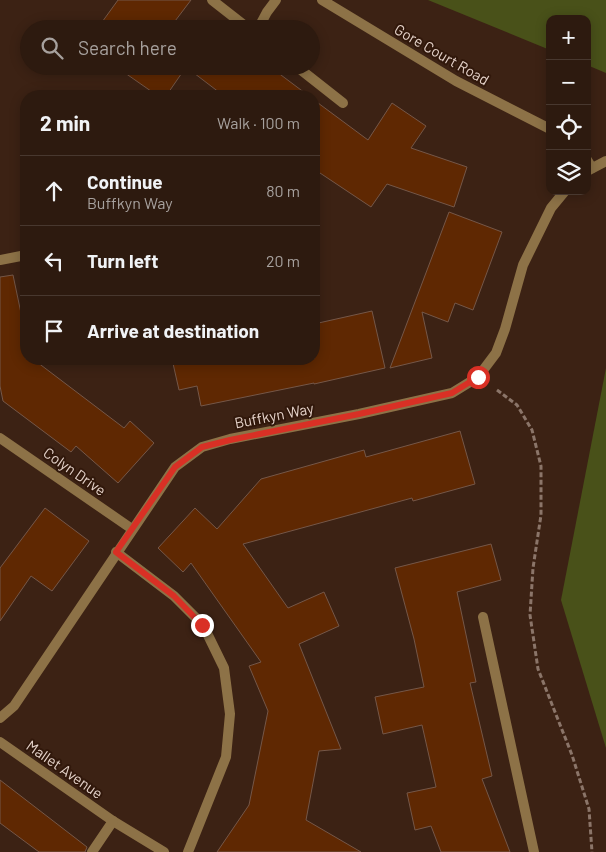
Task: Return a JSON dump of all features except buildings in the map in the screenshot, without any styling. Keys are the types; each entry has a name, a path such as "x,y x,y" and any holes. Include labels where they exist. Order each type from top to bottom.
{"street":[{"path":"212,0 238,20"},
{"path":"263,20 276,0"},
{"name":"Gore Court Road","path":"322,0 456,81 546,127"},
{"path":"307,75 343,103"},
{"path":"591,165 606,161"},
{"name":"Buffkyn Way","path":"0,718 14,706 175,467 202,447 452,393 478,377 496,354 523,265 551,208 562,195"},
{"path":"0,260 20,255"},
{"name":"Colyn Drive","path":"0,438 132,529"},
{"path":"116,552 174,596 202,625 224,668 230,714 226,757 188,852"},
{"path":"483,617 534,852"},
{"name":"Mallet Avenue","path":"0,742 113,821 164,852"},
{"path":"92,852 113,821"}],"path":[{"path":"478,377 517,405 532,430 541,466 541,516 533,568 530,615 538,669 572,755 589,809 592,852"}],"green space":[{"path":"428,0 606,0 606,73 591,67 591,15 546,15 546,48"},
{"path":"606,368 606,748 561,600"}],"route":[{"path":"202,625 174,596 116,552 175,467 202,447 452,393 478,377"}]}
